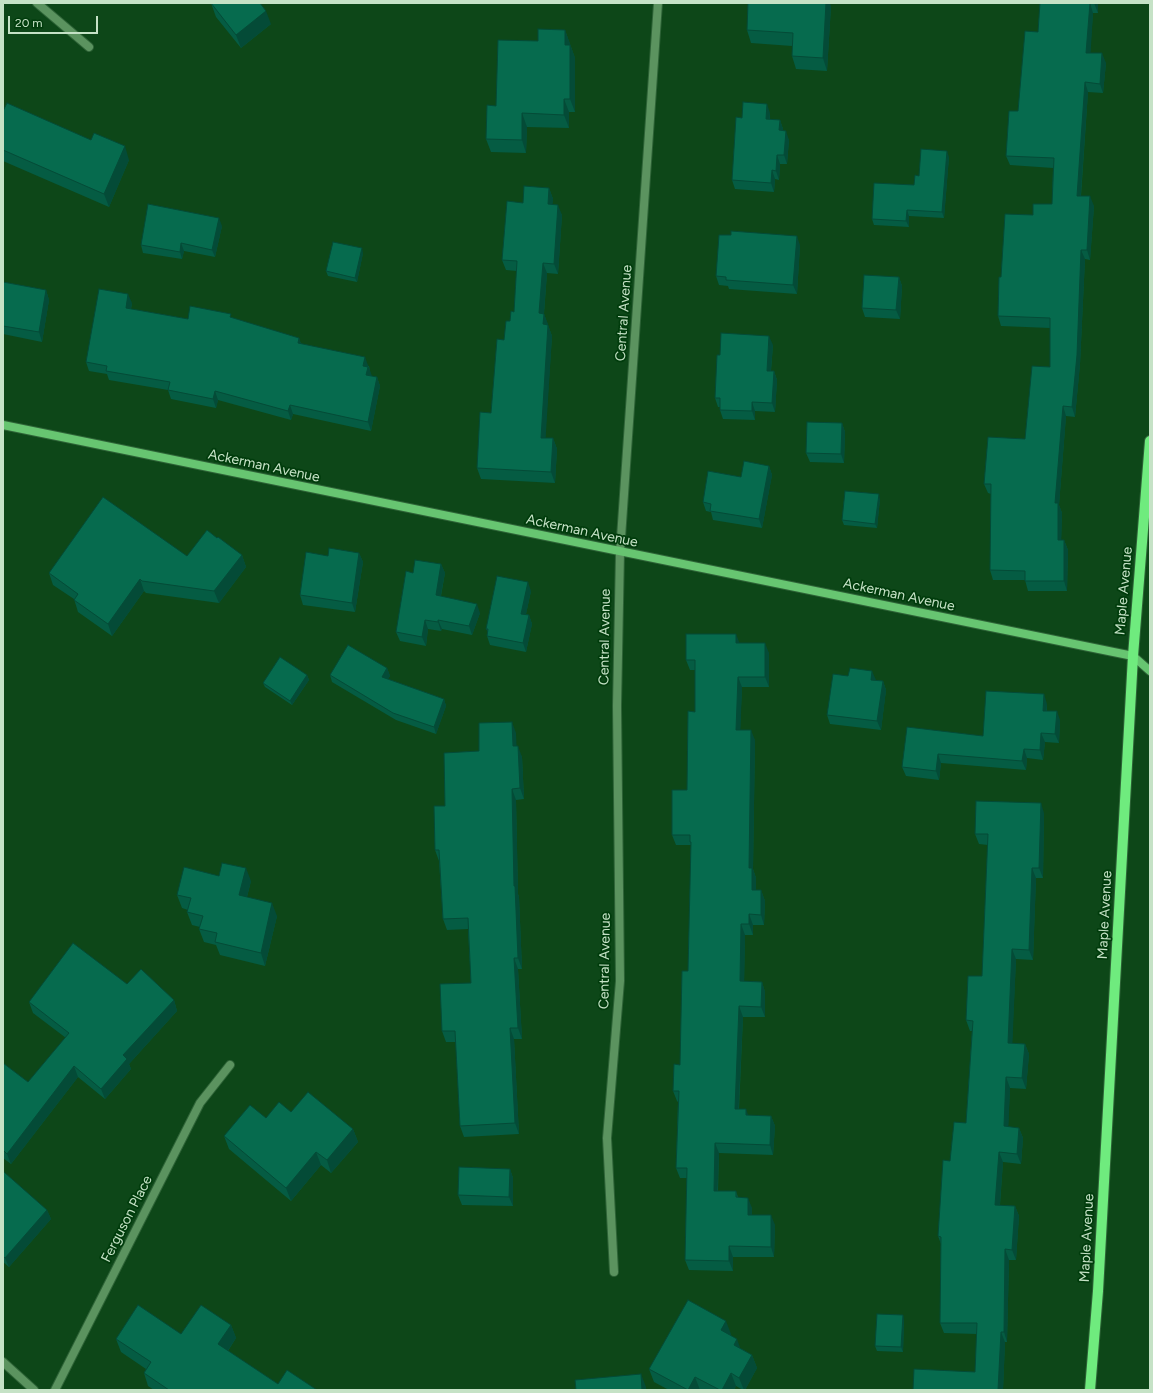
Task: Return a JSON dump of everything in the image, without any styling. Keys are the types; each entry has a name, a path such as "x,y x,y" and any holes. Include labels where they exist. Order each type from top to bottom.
{"main road":[{"name":"Maple Avenue","path":"1090,1390 1098,1291 1133,656 1150,441"}],"street":[{"path":"37,3 90,47"},
{"name":"Central Avenue","path":"614,1272 607,1138 620,980 616,706 620,552 658,3"},
{"name":"Ackerman Avenue","path":"3,426 1133,656 1150,671"},
{"name":"Ferguson Place","path":"55,1390 200,1103 230,1065"},
{"path":"3,1362 34,1390"}],"building":[{"path":"211,3 260,3 266,11 236,35"},
{"path":"748,3 826,3 823,58 792,56 793,33 747,30"},
{"path":"1040,3 1090,3 1086,53 1102,53 1100,84 1085,82 1077,196 1090,196 1087,250 1081,250 1077,355 1072,407 1063,406 1055,503 1058,503 1058,540 1064,540 1064,581 1025,581 1025,571 990,570 991,484 984,484 988,437 1025,439 1032,366 1050,367 1050,318 998,316 999,277 1001,277 1005,214 1033,215 1033,204 1052,204 1054,158 1006,156 1009,111 1018,111 1025,31 1038,32"},
{"path":"538,29 565,30 565,45 570,45 570,99 564,99 564,115 522,113 522,140 486,139 487,105 496,106 498,40 538,41"},
{"path":"743,102 767,104 766,119 780,120 779,130 786,131 784,155 777,155 776,171 772,170 771,183 732,180 736,117 742,118"},
{"path":"7,103 91,140 94,133 125,146 104,194 3,150 3,111"},
{"path":"921,149 947,151 942,212 907,210 906,221 872,219 874,183 914,185 915,175 919,176"},
{"path":"524,186 549,188 548,204 558,205 554,264 543,263 539,313 544,314 543,324 548,325 541,438 553,438 551,472 477,468 480,412 491,413 497,339 504,340 506,321 510,321 511,311 514,312 517,261 502,260 507,201 523,203"},
{"path":"148,204 219,218 212,250 181,243 180,252 141,245"},
{"path":"731,231 797,236 793,285 726,280 726,277 716,276 719,235 731,235"},
{"path":"333,242 362,248 355,278 326,271"},
{"path":"864,275 899,277 896,310 862,308"},
{"path":"3,282 46,290 39,332 3,326"},
{"path":"99,289 128,294 126,308 188,319 190,306 231,314 230,317 299,338 298,343 365,357 363,366 368,367 366,375 377,377 368,422 290,405 288,411 215,391 213,399 168,390 170,382 106,371 107,366 86,362"},
{"path":"721,333 769,336 767,371 774,371 772,403 752,402 752,411 720,410 720,398 715,398 717,355 720,355"},
{"path":"807,422 842,423 841,454 806,453"},
{"path":"744,461 769,466 759,519 710,511 711,504 703,502 708,471 741,477"},
{"path":"845,491 879,494 875,524 842,520"},
{"path":"103,497 187,556 207,530 242,555 214,591 142,581 140,579 108,624 74,600 78,594 49,573"},
{"path":"329,548 359,553 352,603 300,595 306,552 328,556"},
{"path":"415,560 441,564 436,595 477,604 469,626 438,620 438,622 425,620 422,637 396,632 406,571 413,573"},
{"path":"497,576 528,582 521,614 529,615 523,643 487,636 488,629 486,629"},
{"path":"686,634 736,634 736,643 765,643 765,677 738,677 736,730 751,730 749,868 752,868 752,890 761,890 761,915 749,914 749,924 741,924 740,981 762,982 761,1007 739,1006 735,1109 746,1109 746,1115 771,1116 770,1145 715,1143 714,1191 736,1191 736,1197 748,1198 748,1215 771,1215 771,1247 729,1246 729,1261 685,1260 687,1168 676,1168 679,1091 673,1091 674,1064 680,1065 682,971 688,971 691,842 690,835 672,835 672,790 687,790 688,711 695,712 695,660 686,660"},
{"path":"348,645 387,668 382,677 444,699 434,727 393,713 330,675"},
{"path":"280,657 307,675 290,701 263,683"},
{"path":"850,668 872,671 871,680 883,681 877,721 827,715 833,674 848,676"},
{"path":"986,691 1044,694 1043,711 1057,711 1055,734 1041,733 1040,750 1024,749 1022,761 938,754 936,771 902,767 907,727 983,736"},
{"path":"512,722 513,746 518,746 520,788 512,789 514,886 518,958 514,958 518,1028 510,1028 515,1123 460,1126 455,1031 442,1031 440,984 471,983 468,918 443,919 439,850 435,850 434,806 445,806 444,753 479,751 479,723"},
{"path":"976,801 1041,803 1039,868 1032,868 1029,950 1012,949 1008,1043 1025,1044 1022,1078 1006,1077 1004,1126 1019,1128 1017,1154 999,1152 995,1205 1015,1206 1012,1250 1005,1249 1004,1332 1001,1332 998,1390 913,1390 914,1369 975,1372 977,1323 940,1323 941,1237 938,1236 943,1160 950,1161 954,1122 966,1123 973,1021 966,1020 968,976 982,976 988,834 975,834"},
{"path":"222,863 246,868 239,895 272,903 261,953 215,942 217,933 199,929 203,916 187,912 191,898 177,895 184,867 219,876"},
{"path":"73,943 127,984 141,969 174,1000 123,1055 127,1059 101,1089 74,1066 7,1154 3,1150 3,1063 28,1082 69,1033 29,1002"},
{"path":"308,1092 353,1129 327,1160 316,1152 286,1188 224,1136 250,1105 266,1118 279,1102 291,1112"},
{"path":"459,1167 510,1169 509,1197 458,1195"},
{"path":"4,1172 47,1210 5,1258 3,1256"},
{"path":"688,1300 726,1321 721,1330 737,1339 734,1345 752,1355 739,1378 731,1373 722,1390 695,1377 688,1390 649,1369"},
{"path":"138,1305 181,1334 201,1305 231,1325 218,1344 278,1384 287,1370 317,1390 169,1390 144,1373 151,1362 116,1339"},
{"path":"877,1314 903,1315 901,1347 875,1346"},
{"path":"641,1374 642,1390 576,1390 575,1380"}]}
